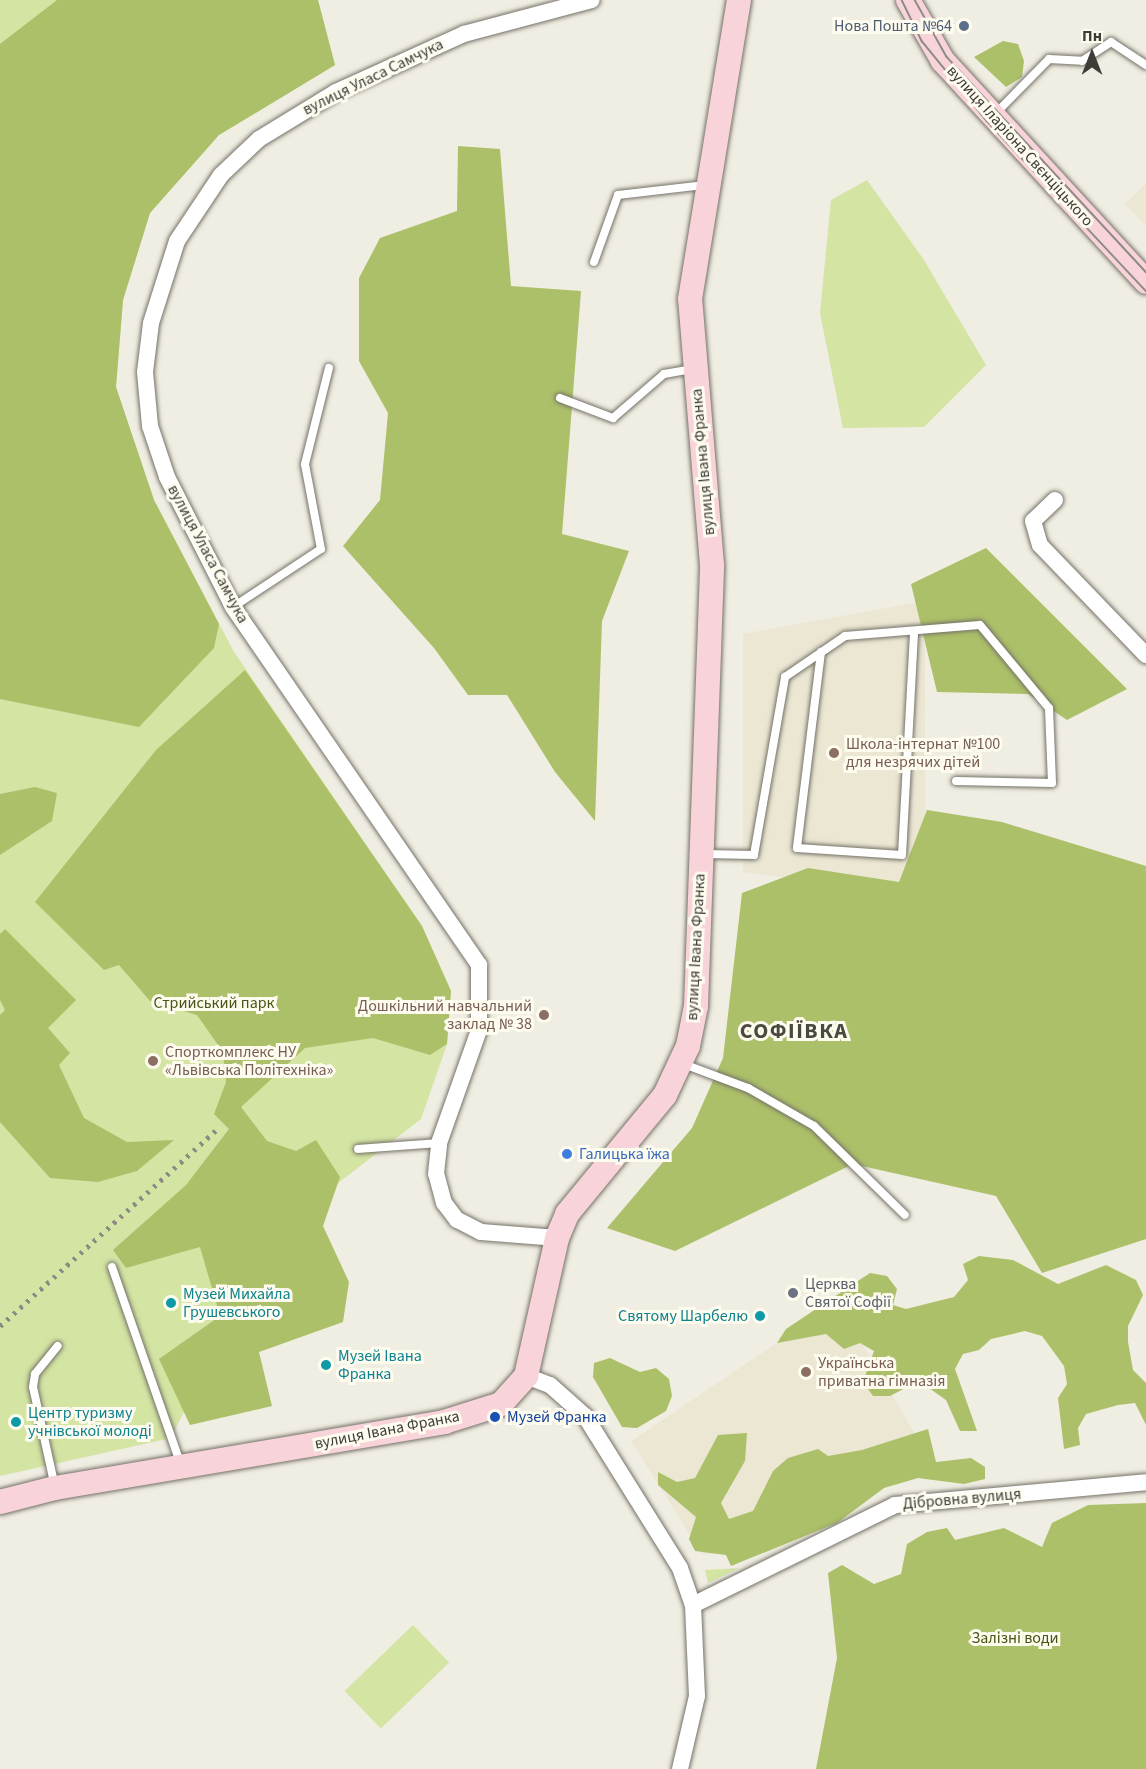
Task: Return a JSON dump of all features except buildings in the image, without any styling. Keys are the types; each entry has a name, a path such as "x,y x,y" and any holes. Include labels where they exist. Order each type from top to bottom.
{"main road":[{"name":"вулиця Івана Франка","path":"0,1502 55,1488 444,1422 501,1404 526,1376 557,1238 586,1187 665,1095 681,1063 696,1006 712,565 690,299 705,185 739,0"},
{"name":"вулиця Іларіона Свєнціцького","path":"908,0 927,39 992,117 1146,282"}],"street":[{"name":"вулиця Уласа Самчука","path":"557,1238 481,1232 457,1221 444,1203 436,1174 440,1143 479,1030 479,965 233,607 167,477 145,400 151,323 164,273 193,211 259,139 336,92 464,34 592,0"},
{"path":"1055,500 1033,521 1040,545 1146,656"},
{"path":"526,1376 550,1385 585,1416 652,1518 693,1605 697,1696 680,1769"},
{"name":"Дібровна вулиця","path":"693,1605 895,1505 1146,1482"}],"lane":[{"path":"992,117 1049,59 1082,61 1111,42 1146,65"},
{"path":"594,262 618,195 705,185"},
{"path":"233,607 321,549 305,464 329,368"},
{"path":"560,398 613,418 664,374 696,369"},
{"path":"701,854 754,855 785,677 845,636 914,633 980,625 1049,708 1052,783 956,781"},
{"path":"821,652 797,849 902,855 914,633"},
{"path":"681,1063 748,1088 814,1126 905,1215"},
{"path":"358,1149 440,1143"},
{"path":"112,1267 182,1468"},
{"path":"55,1488 33,1387 35,1374 58,1346"}],"shaded area":[{"path":"1146,183 1146,226 1125,204"},
{"name":"Школа-інтернат №100 для незрячих дітей","path":"925,601 925,897 743,872 743,634"},
{"name":"Українська приватна гімназія","path":"838,1302 928,1457 738,1554 702,1554 631,1441"}],"green space":[{"name":"Стрийський парк","path":"0,0 318,0 335,65 219,135 150,213 123,300 116,387 154,500 234,652 422,926 451,991 447,1044 421,1119 271,1235 171,1438 0,1476"},
{"path":"57,0 318,0 335,65 219,135 150,213 123,300 116,387 154,500 219,624 214,648 139,727 0,699 0,44"},
{"path":"1003,41 1018,44 1024,61 1022,77 1006,87 974,57"},
{"path":"458,146 500,149 511,286 581,291 562,534 629,551 602,621 595,821 555,772 507,695 468,695 434,648 343,546 380,500 388,413 359,361 359,278 380,238 457,211"},
{"path":"867,180 924,260 986,365 924,427 843,428 820,313 831,200"},
{"path":"986,548 1127,689 1067,720 1028,694 937,692 911,584"},
{"path":"245,670 422,926 451,991 447,1044 430,1055 373,1038 305,1048 241,1107 267,1141 296,1151 316,1140 340,1177 323,1226 349,1282 343,1322 259,1352 272,1406 190,1425 159,1359 220,1316 200,1247 126,1268 113,1250 186,1185 229,1129 214,1114 226,1082 223,1052 197,1015 150,1001 119,965 104,970 35,902 156,750"},
{"path":"35,787 57,793 52,821 0,855 0,794"},
{"path":"927,810 1002,822 1146,866 1146,1239 1042,1273 996,1196 853,1164 675,1251 607,1228 692,1128 723,1058 742,893 808,868 899,882"},
{"path":"5,929 76,1000 48,1028 70,1053 59,1065 84,1118 127,1142 174,1140 137,1171 98,1182 50,1178 0,1122 0,1015 5,1010 0,1000 0,934"},
{"path":"979,1256 1013,1260 1058,1284 1106,1265 1136,1280 1143,1295 1128,1326 1128,1342 1133,1370 1146,1383 1146,1425 1135,1403 1086,1414 1078,1428 1080,1445 1064,1449 1058,1398 1067,1384 1064,1366 1042,1336 1025,1331 991,1339 979,1350 963,1354 955,1369 977,1431 960,1431 946,1400 919,1381 890,1396 873,1396 863,1382 874,1351 860,1343 844,1349 826,1334 777,1343 786,1329 870,1273 887,1276 897,1289 893,1305 906,1309 954,1297 968,1280 963,1264"},
{"path":"610,1358 640,1372 656,1368 669,1379 672,1396 666,1411 637,1428 622,1427 593,1377 594,1363"},
{"path":"928,1429 936,1462 971,1458 985,1467 985,1479 964,1484 918,1478 884,1488 837,1523 731,1566 726,1555 695,1551 689,1539 696,1517 658,1485 658,1472 677,1482 695,1478 718,1435 747,1433 745,1461 721,1503 729,1519 753,1511 773,1471 788,1458 818,1449 828,1456 862,1450"},
{"name":"Залізні води","path":"1146,1503 1146,1769 816,1769 837,1658 828,1573 842,1565 874,1584 901,1574 907,1544 927,1532 947,1528 955,1540 1004,1528 1042,1547 1052,1523 1088,1505"},
{"path":"739,1568 708,1583 705,1570"},
{"path":"413,1625 449,1662 381,1728 345,1691"}],"tram line":[{"path":"902,0 922,41 987,121 1146,291"},
{"path":"915,0 947,57 1146,272"}],"railway":[{"path":"0,1326 217,1129"}],"place":[{"name":"Нова Пошта №64","path":"964,26"},
{"name":"Школа-інтернат №100 для незрячих дітей","path":"834,753"},
{"name":"Дошкільний навчальний заклад № 38","path":"544,1015"},
{"name":"Спорткомплекс НУ «Львівська Політехніка»","path":"153,1061"},
{"name":"Галицька їжа","path":"567,1154"},
{"name":"Церква Святої Софії","path":"793,1293"},
{"name":"Музей Михайла Грушевського","path":"171,1303"},
{"name":"Святому Шарбелю","path":"760,1316"},
{"name":"Музей Івана Франка","path":"326,1365"},
{"name":"Українська приватна гімназія","path":"806,1372"},
{"name":"Музей Франка","path":"495,1417"},
{"name":"Центр туризму учнівської молоді","path":"16,1422"}],"district":[{"name":"СОФІЇВКА","path":"794,1032"}]}
